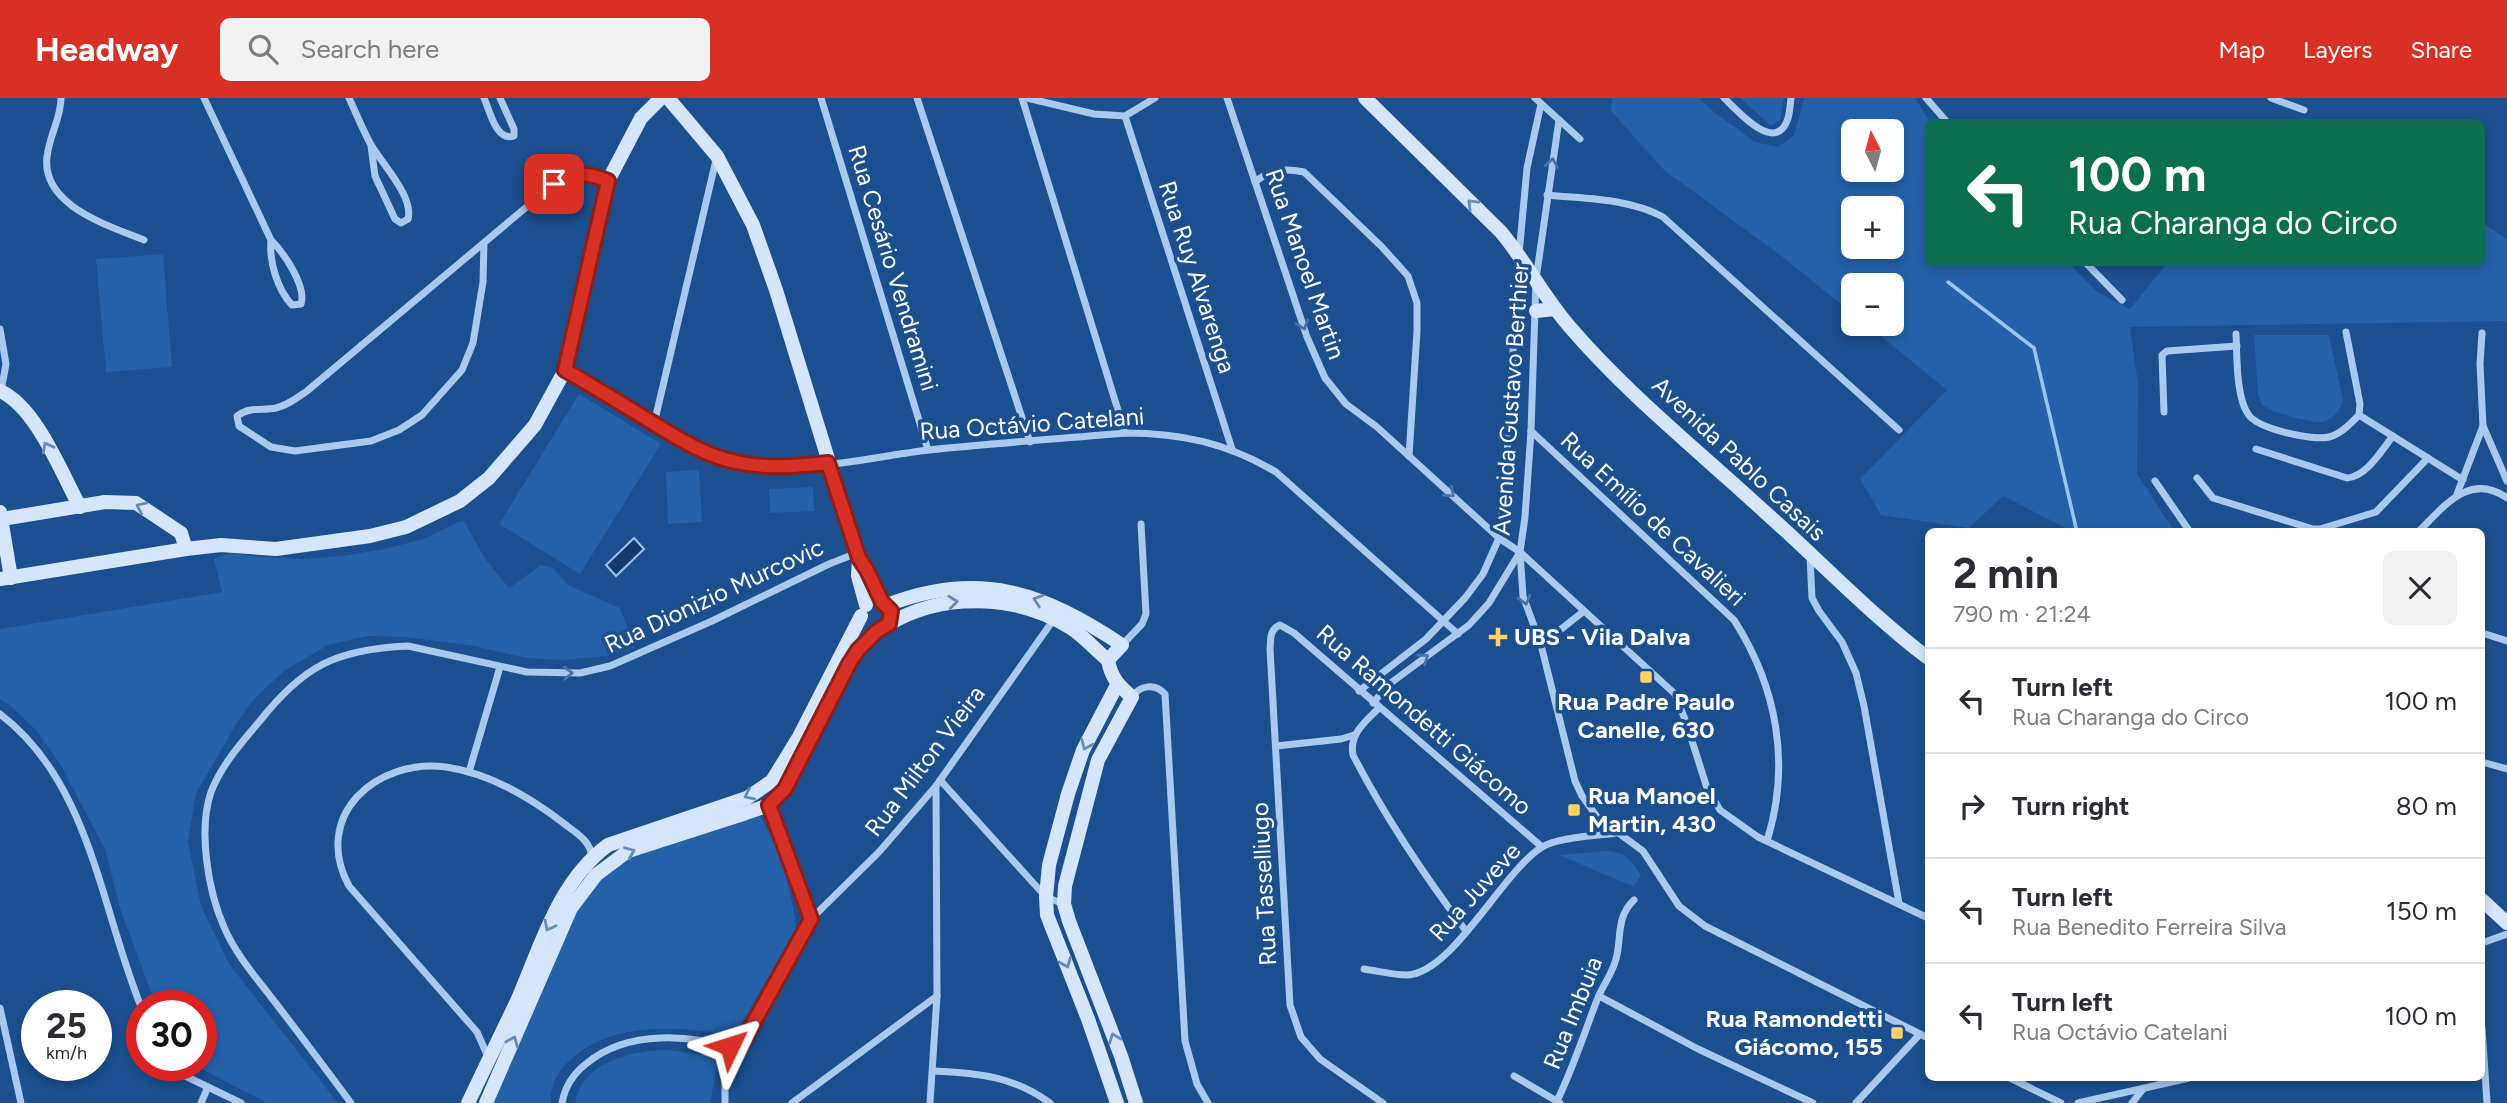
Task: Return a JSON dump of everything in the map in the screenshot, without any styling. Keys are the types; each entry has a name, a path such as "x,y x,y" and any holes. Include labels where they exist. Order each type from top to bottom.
{"main road":[{"path":"186,549 180,533 136,503 105,502 1,516 5,578 186,549 221,545 276,549 370,536 406,527 460,501 489,478 515,451 535,425 565,370 608,181 641,118 661,98"},
{"path":"485,1103 571,908 596,874 628,851 769,805 785,789 858,650 892,618 858,555 776,290 753,225 717,156 668,98"},
{"name":"Avenida Pablo Casais","path":"1365,98 1501,232 1519,254 1555,309 1607,368 1777,522 1810,556 1925,654"},
{"path":"1536,312 1555,309"},
{"path":"0,392 19,402 31,417 80,507"},
{"path":"858,555 858,576 866,626 883,627 919,609 943,603 970,601 1005,604 1054,619 1088,642 1108,660 1112,678 1132,697 1098,760 1065,886 1064,904 1136,1103"},
{"path":"468,1103 568,887 592,857 608,845 624,838 747,798 772,781 799,737 864,610 876,601 885,603 934,591 966,587 997,588 1046,602 1099,629 1122,645 1108,660"},
{"path":"1088,642 1099,629"},
{"path":"1117,685 1083,750 1049,865 1046,897 1047,915 1088,1019 1117,1103"},
{"path":"2485,903 2507,923"}],"street":[{"path":"61,98 59,117 47,153 48,171 53,185 62,197 85,216 144,240"},
{"path":"204,98 271,240 284,253 302,291 301,304 292,305 285,297 270,255 271,240"},
{"path":"349,98 372,146 408,202 411,211 408,219 401,223 395,219 375,176 372,146"},
{"path":"484,98 497,127 503,136 508,138 514,136 513,129 500,98"},
{"name":"Rua Cesário Vendramini","path":"821,98 928,450"},
{"path":"917,98 1030,442"},
{"path":"1125,433 1025,98 1094,114 1125,116 1155,98"},
{"name":"Rua Manoel Martin","path":"1227,98 1307,337 1325,378 1346,404 1409,456 1499,538 1520,552 1675,694 1707,788 1720,810 1767,841 1925,916"},
{"path":"1724,98 1755,127 1765,132 1776,131 1787,122 1791,98"},
{"path":"1926,98 1944,119"},
{"path":"2271,98 2304,110"},
{"path":"1538,101 1580,139"},
{"name":"Avenida Gustavo Berthier","path":"1359,691 1426,639 1445,620 1483,574 1499,538 1505,490 1519,254 1527,168 1538,101"},
{"name":"Rua Ruy Alvarenga","path":"1125,116 1232,449"},
{"name":"Avenida Gustavo Berthier","path":"1354,735 1388,685 1458,634 1489,603 1520,552 1531,431 1536,279 1559,120"},
{"path":"654,424 717,156"},
{"path":"1255,182 1268,172 1287,169 1304,172 1382,247 1408,276 1417,303 1409,456"},
{"path":"484,243 484,282 473,343 462,370 422,415 399,430 370,441 295,451 271,447 239,426 237,416 244,411 287,405 307,391 554,184 572,174 592,174 608,181"},
{"path":"1547,195 1628,204 1663,217 1899,430"},
{"path":"2089,266 2122,300"},
{"path":"0,329 6,370 0,392"},
{"path":"2346,332 2360,415"},
{"path":"2482,333 2480,365 2483,426 2507,481"},
{"path":"2236,334 2243,402 2249,417 2257,423 2268,428 2320,438 2337,434 2360,415"},
{"path":"2164,412 2162,355 2167,351 2237,346"},
{"path":"0,367 5,358"},
{"name":"Rua Octávio Catelani","path":"565,370 699,449 734,462 761,466 796,466 928,450 1125,433 1181,437 1232,449 1247,454 1276,472 1458,634"},
{"path":"2360,415 2463,480"},
{"path":"2457,495 2483,426"},
{"name":"Rua Emílio de Cavalieri","path":"1531,431 1734,620 1746,640 1771,697 1779,737 1780,772 1773,823 1767,841"},
{"path":"2256,449 2347,478 2356,477 2393,436"},
{"path":"2323,528 2376,512 2428,458"},
{"path":"2197,478 2213,498 2310,528"},
{"path":"2155,481 2187,528"},
{"path":"2422,528 2457,495 2468,489 2494,491 2507,498"},
{"path":"1122,645 1142,624 1146,614 1141,524"},
{"path":"1520,552 1523,596 1541,645 1575,781 1598,818 1643,852 1679,906 1705,926 1925,1036"},
{"name":"Rua Dionizio Murcovic","path":"351,1103 240,956 224,927 212,891 206,822 211,793 218,777 237,749 267,711 303,675 323,664 344,655 389,647 408,646 500,667 547,674 580,673 603,668 641,654 829,564 858,555"},
{"path":"1810,556 1812,598 1842,642 1856,673 1899,903"},
{"path":"1541,645 1584,611"},
{"name":"Rua Milton Vieira","path":"725,1103 725,1082 739,1049 811,919 880,852 938,783 1054,619"},
{"name":"Rua Ramondetti Giácomo","path":"1280,625 1294,633 1542,847"},
{"name":"Rua Tasselliugo","path":"1280,625 1274,628 1271,634 1270,649 1290,1005 1301,1037 1320,1059 1383,1103"},
{"path":"2485,634 2507,641"},
{"path":"468,772 500,667"},
{"path":"1132,697 1141,688 1149,687 1165,694 1185,1041 1197,1084 1208,1103"},
{"path":"0,714 36,747 60,783 99,875 135,990"},
{"path":"1276,746 1341,739 1354,735"},
{"path":"1354,735 1351,746 1353,755 1366,781 1424,874 1466,931"},
{"path":"2485,763 2507,769"},
{"path":"489,1059 477,1032 349,886 340,861 337,835 344,813 351,802 376,783 399,771 425,766 443,767 468,772 519,793 588,842 592,857"},
{"path":"938,783 1046,897 1064,904"},
{"path":"930,1103 937,996 938,783"},
{"path":"769,805 811,919"},
{"name":"Rua Juveve","path":"1364,969 1408,975 1425,970 1442,957 1518,870 1542,847 1557,842 1616,833"},
{"name":"Rua Imbuia","path":"1559,1102 1599,996 1614,969 1620,922 1626,908 1634,900"},
{"path":"2485,942 2507,934"},
{"path":"792,1103 937,996"},
{"path":"1599,996 1698,1049 1813,1103"},
{"path":"0,1008 20,1103"},
{"path":"1856,1103 1920,1034"},
{"path":"562,1103 568,1085 576,1073 601,1052 625,1042 657,1038 739,1049"},
{"path":"933,1071 987,1074 1012,1081 1035,1092 1049,1103"},
{"path":"2485,1073 2487,1103"},
{"path":"1514,1076 1559,1102"},
{"path":"196,1081 241,1103"},
{"path":"2016,1081 2061,1103"},
{"path":"2078,1103 2175,1081"},
{"path":"201,1103 208,1087"},
{"path":"2132,1103 2143,1088"}],"shaded area":[{"path":"1612,98 1699,98 1755,142 1778,147 1794,136 1804,98 1915,98 1928,119 1925,119 1925,266 2072,266 2097,292 2130,309 2165,266 2485,266 2485,225 2507,239 2507,321 2130,327 2138,383 2137,474 2172,528 2066,528 2003,496 1969,528 1881,515 1860,479 1947,390 1881,336 1904,336 1904,273 1841,273 1841,304 1784,258 1664,170 1611,111"},
{"path":"1740,98 1784,98 1780,120 1771,126"},
{"path":"163,254 172,367 106,372 96,259"},
{"path":"2254,335 2329,335 2343,400 2341,407 2329,420 2315,422 2299,419 2262,405 2258,395"},
{"path":"579,394 661,444 580,574 499,524"},
{"path":"699,470 702,522 668,524 666,472"},
{"path":"813,487 814,511 770,513 769,489"},
{"path":"463,520 486,560 509,588 541,565 553,568 568,585 620,608 635,647 606,656 562,660 527,658 468,645 406,637 368,636 328,645 285,670 255,698 240,718 196,793 188,842 201,906 229,964 338,1103 267,1103 217,1077 217,990 150,990 120,908 105,849 60,764 37,731 0,699 0,629 222,592 214,559 229,553 308,559 385,549 423,539"},
{"path":"634,538 644,549 616,576 606,565"},
{"path":"757,813 771,836 783,868 796,929 735,1035 668,1029 624,1033 603,1039 566,1064 554,1082 551,1103 493,1103 573,916 587,890 634,854"},
{"path":"1607,851 1624,855 1635,865 1641,875 1634,887 1559,855"},
{"path":"666,1050 719,1057 710,1103 575,1103 588,1077 610,1061 638,1053"}],"waterway":[{"path":"1948,282 2034,348 2076,528"}],"place":[{"name":"UBS - Vila Dalva","path":"1498,637"},
{"name":"Rua Padre Paulo Canelle, 630","path":"1646,677"},
{"name":"Rua Manoel Martin, 430","path":"1574,810"},
{"name":"Rua Ramondetti Giácomo, 155","path":"1897,1033"}],"route":[{"path":"554,184 572,174 592,174 608,181 565,370 667,432 699,449 734,462 761,466 828,463 859,558 882,602 891,611 889,624 877,631 858,650 849,664 785,789 769,805 811,919 739,1049 730,1046"}]}
